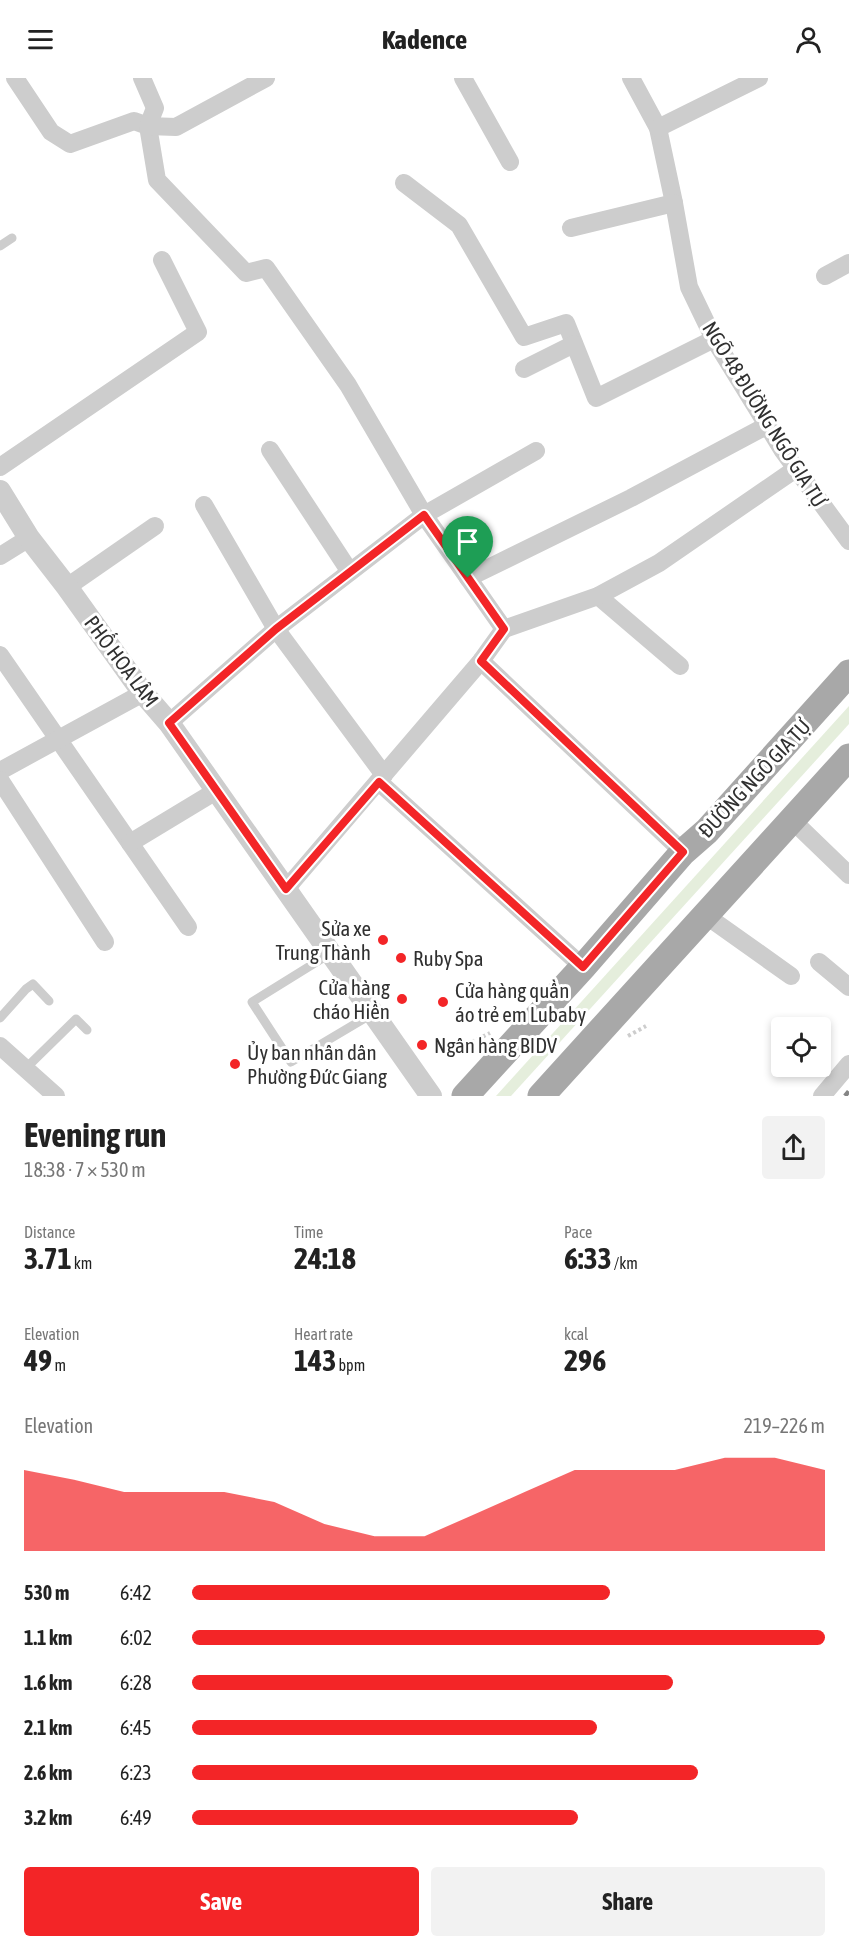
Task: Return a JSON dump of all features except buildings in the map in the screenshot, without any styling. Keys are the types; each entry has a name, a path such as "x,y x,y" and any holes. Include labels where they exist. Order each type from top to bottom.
{"main road":[{"name":"ĐƯỜNG NGÔ GIA TỰ","path":"465,1096 583,967 683,852 707,831 849,673"},
{"path":"541,1096 849,756"}],"street":[{"path":"15,78 51,132 70,144 134,121 148,126 176,127 266,78"},
{"path":"142,78 154,108 148,126 157,180 246,273 266,268 348,385 424,515 504,629"},
{"path":"463,78 510,162"},
{"name":"NGÕ 48 ĐƯỜNG NGÔ GIA TỰ","path":"631,78 658,128 689,287 714,339 768,425 847,535"},
{"path":"658,128 759,78"},
{"path":"404,183 459,225 524,337 566,323 596,398 714,339"},
{"path":"571,228 674,203"},
{"path":"0,467 198,332 162,260"},
{"path":"825,276 849,263"},
{"path":"524,369 574,344"},
{"path":"468,578 631,498 768,425"},
{"path":"270,450 350,572"},
{"path":"169,723 276,629 424,515 536,451"},
{"path":"286,889 481,661 504,629 598,596 659,563 797,468"},
{"name":"PHỐ HOA LÂM","path":"0,492 29,538 68,587 143,693 169,723 431,1096"},
{"path":"204,505 276,629 382,779 583,967"},
{"path":"68,587 155,526"},
{"path":"0,556 29,538"},
{"path":"598,596 680,666"},
{"path":"0,655 188,927"},
{"path":"481,661 683,852"},
{"path":"0,771 143,693"},
{"path":"0,780 105,942"},
{"path":"130,843 216,791"},
{"path":"792,820 849,874"},
{"path":"704,917 715,922 791,976"},
{"path":"819,962 849,987"},
{"path":"0,1046 56,1096"},
{"path":"822,1096 849,1064"}],"lane":[{"path":"0,246 12,238"},
{"path":"331,953 252,1002 291,1062 373,1014"},
{"path":"0,1018 33,984 49,1001"},
{"path":"26,1069 76,1019 87,1030"}],"green space":[{"path":"849,706 849,724 511,1096 496,1096"}],"railway":[{"path":"845,1096 849,1091"}],"place":[{"name":"Sửa xe Trung Thành","path":"383,940"},
{"name":"Ruby Spa","path":"401,958"},
{"name":"Cửa hàng cháo Hiền","path":"402,999"},
{"name":"Cửa hàng quần áo trẻ em Lubaby","path":"443,1002"},
{"name":"Ngân hàng BIDV","path":"422,1045"},
{"name":"Ủy ban nhân dân Phường Đức Giang","path":"235,1064"}],"route":[{"path":"424,515 468,578 504,629 481,661 683,852 583,967 379,782 286,889 169,723 276,629 424,515"}]}
